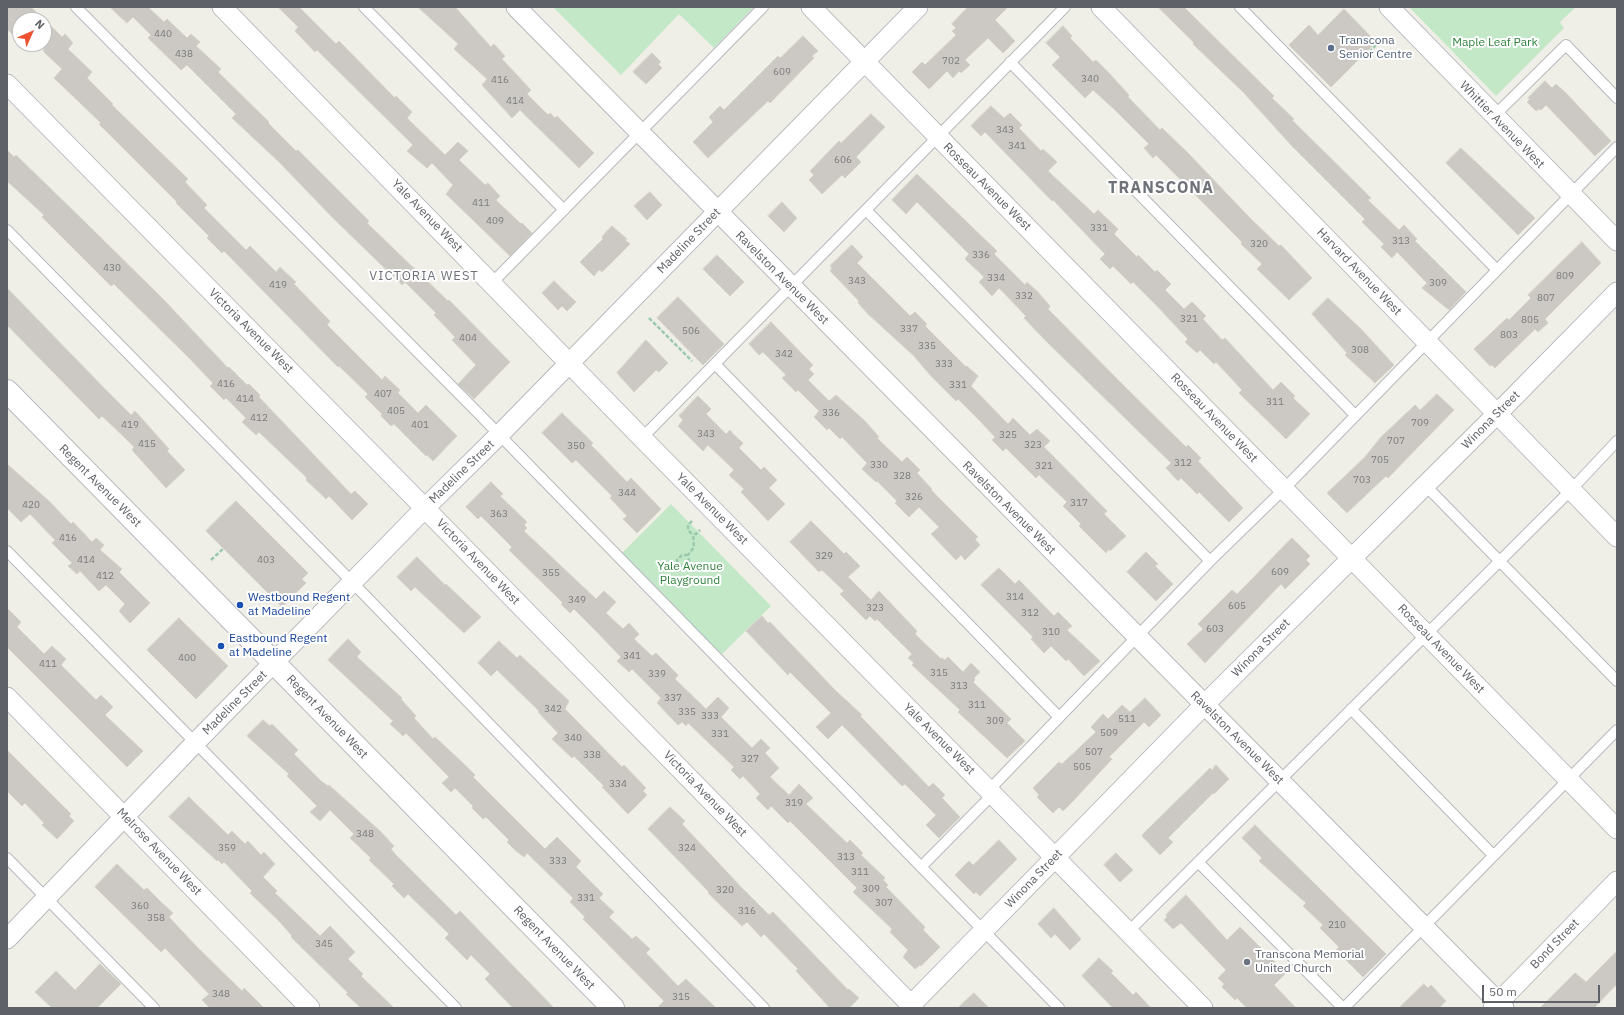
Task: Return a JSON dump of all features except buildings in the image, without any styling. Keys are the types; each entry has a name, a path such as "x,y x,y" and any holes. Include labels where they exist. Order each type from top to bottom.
{"main road":[{"name":"Regent Avenue West","path":"7,391 613,1008"}],"street":[{"name":"Yale Avenue West","path":"222,7 642,438 1055,858 1130,931 1204,1008"},
{"name":"Ravelston Avenue West","path":"516,7 1137,638 1424,927 1498,1006"},
{"name":"Rosseau Avenue West","path":"811,7 1617,829"},
{"name":"Madeline Street","path":"7,939 195,743 425,508 570,363 918,7"},
{"name":"Harvard Avenue West","path":"1102,7 1617,537"},
{"name":"Whittier Avenue West","path":"1388,7 1570,195 1617,241"},
{"name":"Victoria Avenue West","path":"7,84 425,508 911,1007"},
{"name":"Winona Street","path":"911,1007 1204,705 1498,413 1617,292"},
{"name":"Melrose Avenue West","path":"7,697 310,1008"},
{"name":"Bond Street","path":"1498,1006 1617,881"}],"lane":[{"path":"76,7 499,435 1059,1008"},
{"path":"364,7 564,210"},
{"path":"492,283 640,134 763,7"},
{"path":"642,438 716,365 791,286 1065,7"},
{"path":"1240,7 1497,270"},
{"path":"1494,116 1566,45 1617,98"},
{"path":"1010,62 1355,415"},
{"path":"920,867 1059,717 1137,638 1210,560 1284,489 1617,147"},
{"path":"866,210 1210,560"},
{"path":"7,230 353,583 764,1008"},
{"path":"716,365 1059,717"},
{"path":"1130,931 1571,490 1617,441"},
{"path":"1425,485 1617,681"},
{"path":"7,551 456,1008"},
{"path":"1351,709 1493,855"},
{"path":"1198,862 1343,1008 1617,730"},
{"path":"7,858 154,1008"}],"path":[{"path":"1368,52 1385,36"},
{"path":"649,318 692,361"},
{"path":"688,555 682,555 677,560 678,565 683,566 689,561 688,555 694,547 693,534 688,530 688,525 692,521"},
{"path":"693,534 700,530"},
{"path":"211,560 224,548"}],"green space":[{"path":"553,7 754,7 714,48 679,14 621,75"},
{"name":"Maple Leaf Park","path":"1409,7 1576,7 1560,22 1564,28 1496,96"},
{"name":"Yale Avenue Playground","path":"671,504 771,606 720,656 621,554"}],"place":[{"name":"Transcona Senior Centre","path":"1331,48"},
{"name":"Westbound Regent at Madeline","path":"240,605"},
{"name":"Eastbound Regent at Madeline","path":"221,646"},
{"name":"Transcona Memorial United Church","path":"1247,962"}],"district":[{"name":"TRANSCONA","path":"1161,188"},
{"name":"VICTORIA WEST","path":"424,276"}]}
